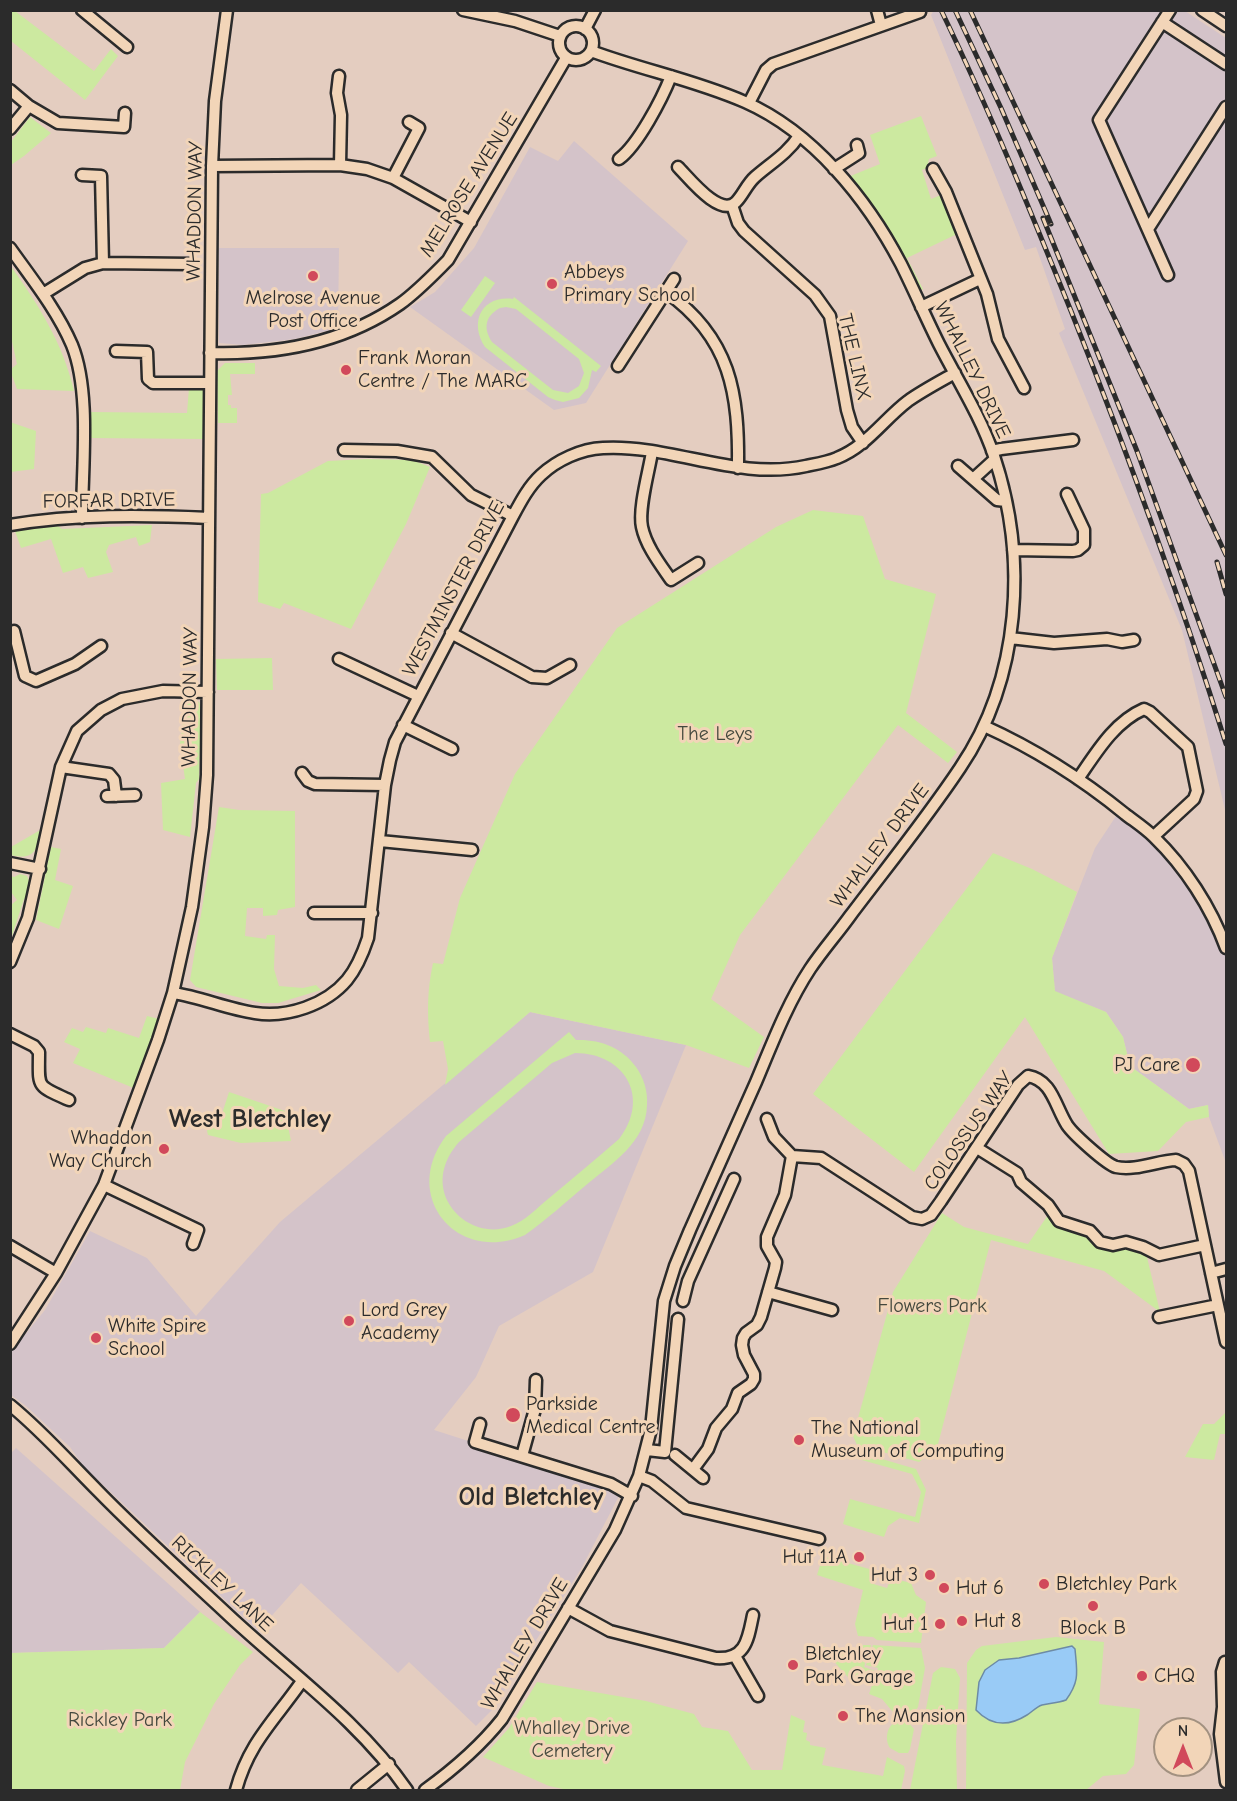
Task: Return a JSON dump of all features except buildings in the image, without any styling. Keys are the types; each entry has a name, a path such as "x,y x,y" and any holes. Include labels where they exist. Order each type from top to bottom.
{"street":[{"path":"82,10 127,47"},
{"name":"WHADDON WAY","path":"10,1344 56,1273 104,1185 173,993 192,907 207,775 212,166 215,101 226,10"},
{"path":"463,10 515,16 560,36"},
{"path":"585,29 595,10"},
{"path":"877,10 881,25"},
{"path":"1168,275 1099,120 1170,10"},
{"path":"1202,10 1227,26"},
{"path":"749,103 766,70 773,64 920,12"},
{"path":"1162,22 1227,64"},
{"path":"574,26 585,29 593,41 591,51 578,61 566,58 558,46 560,36 568,28 574,26"},
{"name":"WHALLEY DRIVE","path":"425,1791 461,1764 479,1747 502,1719 615,1530 632,1496 647,1450 664,1301 690,1230 789,1007 810,970 962,766 984,726 1000,681 1010,638 1015,599 1013,550 1006,501 994,455 901,264 862,201 834,169 799,136 776,118 749,103 695,82 629,65 591,51"},
{"name":"MELROSE AVENUE","path":"210,353 282,350 343,335 400,304 448,260 566,58"},
{"path":"339,76 337,93 341,115 340,165"},
{"path":"619,159 627,153 646,123 665,92 671,76"},
{"path":"10,90 29,106 58,123 124,127 125,113"},
{"path":"10,129 29,106"},
{"path":"1148,229 1227,107"},
{"path":"393,178 419,128 409,122"},
{"path":"678,167 713,202 726,206 732,205 737,202 751,181 783,156 799,136"},
{"path":"834,169 860,153 857,145"},
{"path":"212,166 340,165 367,169 393,178 471,222"},
{"path":"933,169 946,192 987,294 998,339 1025,387"},
{"path":"82,175 101,176 102,263"},
{"name":"THE LINX","path":"732,205 738,223 744,231 815,295 831,316 847,410 852,427 863,443"},
{"path":"10,249 43,294 61,322 73,347 80,378 83,415 82,518"},
{"path":"43,294 85,267 102,263 191,264"},
{"path":"618,366 674,279"},
{"path":"921,307 980,279"},
{"path":"666,292 696,317 716,346 726,367 735,397 739,428 738,468"},
{"path":"116,351 147,352 148,379 153,383 210,383"},
{"name":"WESTMINSTER DRIVE","path":"173,993 267,1015 290,1012 307,1007 326,997 346,981 355,969 368,938 385,785 390,760 403,725 513,516 527,492 541,475 566,458 602,448 652,452 738,468 774,470 805,467 838,458 863,443 908,402 955,373"},
{"path":"973,479 1001,449 1073,441"},
{"path":"344,450 397,451 432,457 471,495 513,516"},
{"path":"652,452 641,515 642,527 671,580 698,563"},
{"path":"958,466 998,500 1006,501"},
{"path":"1013,550 1073,551 1084,545 1084,530 1067,494"},
{"name":"FORFAR DRIVE","path":"10,525 41,520 82,518 209,518"},
{"path":"14,631 14,647 25,676 36,681 75,664 101,646"},
{"path":"451,633 532,677 547,678 570,665"},
{"path":"1010,638 1054,643 1107,639 1122,642 1134,640"},
{"path":"339,659 418,696"},
{"path":"10,962 28,918 61,767 77,731 101,710 141,694 163,691 208,692"},
{"path":"1078,779 1112,733 1132,714 1144,709 1150,712 1188,747 1197,791 1194,799 1154,836"},
{"path":"403,725 452,749"},
{"path":"984,726 1033,750 1078,779 1154,836 1195,886 1220,930 1227,948"},
{"path":"61,767 109,774 114,780 112,796 135,795"},
{"path":"302,773 308,782 315,784 385,785"},
{"path":"380,841 472,850"},
{"path":"10,863 40,869"},
{"path":"314,913 372,913"},
{"path":"10,1034 34,1046 39,1052 38,1081 44,1088 69,1100"},
{"name":"COLOSSUS WAY","path":"792,1156 821,1158 890,1204 912,1217 922,1219 931,1215 1018,1085 1028,1076 1040,1078 1068,1127 1103,1160 1120,1167 1176,1160 1184,1164 1189,1171 1227,1342"},
{"path":"694,1468 708,1449 716,1428 732,1409 738,1393 754,1379 754,1374 744,1355 743,1338 762,1317 776,1262 767,1246 767,1237 785,1195 792,1156 774,1137 767,1119"},
{"path":"977,1148 1017,1173 1021,1182 1048,1205 1059,1221 1090,1231 1100,1242 1113,1245 1126,1242 1159,1255 1205,1245"},
{"path":"683,1301 688,1281 734,1179"},
{"path":"104,1185 198,1230 193,1244"},
{"path":"690,1230 707,1238"},
{"path":"10,1246 56,1273"},
{"path":"1211,1273 1227,1269"},
{"path":"768,1292 832,1310"},
{"path":"1159,1317 1218,1305"},
{"path":"670,1453 678,1319"},
{"path":"522,1456 535,1409 536,1380"},
{"name":"RICKLEY LANE","path":"10,1405 150,1542 364,1737 389,1764 407,1791"},
{"path":"480,1424 475,1442 611,1484 632,1496"},
{"path":"647,1450 670,1453 694,1468 704,1478"},
{"path":"639,1476 652,1481 686,1508 819,1539"},
{"path":"568,1608 610,1630 725,1659 735,1656 742,1650 748,1640 753,1615"},
{"path":"735,1656 758,1696"},
{"path":"1225,1661 1222,1672 1224,1707 1220,1734 1227,1782"},
{"path":"236,1791 252,1749 270,1720 302,1681"},
{"path":"357,1791 389,1764"}],"shaded area":[{"path":"934,10 1185,11 1226,38 1226,814 1182,630 1059,333 1065,329 1036,247 1025,250 931,15"},
{"name":"Abbeys Primary School","path":"574,141 688,241 586,403 554,410 410,307 435,292 474,248 530,147 558,161"},
{"path":"219,248 339,248 338,328 295,339 243,345 219,343"},
{"path":"1120,810 1195,886 1226,948 1226,1163 1209,1117 1208,1105 1189,1109 1130,1066 1123,1037 1106,1012 1055,992 1052,958 1095,848"},
{"name":"Lord Grey Academy","path":"530,1012 686,1045 593,1272 499,1326 476,1377 434,1430 609,1486 619,1496 581,1569 492,1710 476,1726 409,1662 398,1673 301,1583 258,1631 84,1467 70,1447 11,1395 10,1353 45,1310 90,1231 147,1258 196,1316 280,1222"},
{"path":"16,1448 200,1612 164,1648 11,1653 10,1454"}],"green space":[{"path":"10,11 15,11 94,71 111,49 118,56 85,100 11,41"},
{"path":"921,116 937,156 929,159 927,168 922,170 931,199 941,195 957,234 907,258 923,289 920,291 898,245 876,210 848,177 880,164 870,135"},
{"path":"30,117 51,133 11,165 11,142"},
{"path":"10,265 30,294 56,340 74,391 17,389 10,370 17,364 11,337"},
{"path":"485,276 495,283 471,317 461,310"},
{"path":"514,297 601,366 596,372 592,370 588,388 579,398 563,402 548,397 485,347 478,329 481,312 493,301","holes":["506,307 516,309 579,359 584,373 579,386 568,393 553,390 492,342 487,332 487,323 495,311"]},
{"path":"225,363 255,363 255,374 230,374 232,395 228,395 228,405 231,405 231,408 237,408 237,423 218,423 217,371"},
{"path":"189,388 205,388 205,439 89,438 89,412 187,413"},
{"path":"10,422 36,431 34,469 11,472"},
{"path":"412,460 430,467 406,524 351,629 284,603 280,609 258,602 261,494 268,493 328,461"},
{"name":"The Leys","path":"813,510 863,516 885,579 936,594 906,713 957,752 948,763 898,725 740,935 711,999 764,1037 749,1068 686,1045 530,1012 445,1085 448,1069 443,1041 430,1042 428,1022 433,963 443,964 460,898 515,774 617,628 776,527"},
{"path":"152,525 150,542 139,546 136,537 109,545 106,552 113,572 88,578 83,567 63,573 51,539 21,548 15,531 58,526 62,529"},
{"path":"272,658 273,690 217,690 216,659"},
{"path":"186,697 199,702 201,707 199,779 196,783 190,837 163,830 161,783 185,779 180,744"},
{"path":"219,807 239,810 295,811 295,907 278,910 277,915 263,916 263,908 247,908 245,936 266,939 267,935 275,935 274,969 279,986 303,988 316,985 321,990 278,1003 262,1003 196,987 190,980"},
{"path":"42,829 34,852 25,856 11,855 11,847"},
{"path":"51,847 61,849 55,880 73,886 59,929 36,920"},
{"path":"993,853 1032,869 1077,892 1052,958 1055,991 1106,1012 1123,1037 1130,1066 1189,1109 1208,1105 1209,1117 1186,1122 1158,1151 1109,1154 1025,1017 914,1172 813,1094"},
{"path":"20,874 27,876 30,883 34,885 31,895 24,899 11,939 11,905 17,900 11,892 11,876"},
{"path":"147,1016 163,1020 136,1089 73,1063 80,1049 64,1042 72,1028 83,1032 86,1027 106,1033 108,1028 139,1038"},
{"path":"569,1032 576,1040 601,1043 624,1054 639,1071 646,1090 645,1118 641,1130 626,1151 525,1235 500,1242 478,1241 458,1233 443,1219 433,1202 429,1181 433,1159 446,1136","holes":["575,1053 593,1055 619,1069 628,1081 633,1108 628,1124 619,1139 531,1214 516,1224 501,1229 482,1228 457,1214 446,1198 443,1175 447,1161 459,1142 552,1063"]},
{"path":"229,1092 285,1111 291,1141 241,1143 208,1135 207,1131 211,1121 219,1123"},
{"name":"Flowers Park","path":"942,1213 964,1227 1028,1244 1048,1215 1057,1227 1088,1237 1107,1249 1127,1248 1146,1253 1160,1312 1104,1271 991,1240 937,1448 919,1462 857,1445 853,1436 893,1292"},
{"path":"1226,1412 1226,1434 1220,1434 1214,1460 1185,1457 1203,1424 1214,1424"},
{"path":"858,1452 916,1469 926,1490 919,1523 900,1518 888,1526 884,1537 843,1524 850,1499 915,1517 921,1492 912,1474 851,1457 852,1454"},
{"path":"823,1556 873,1570 870,1583 887,1588 891,1578 911,1583 916,1595 926,1602 921,1643 877,1640 873,1637 858,1636 855,1624 863,1590 817,1575"},
{"name":"Rickley Park","path":"200,1612 253,1652 240,1665 214,1704 185,1762 180,1790 11,1790 11,1653 164,1648"},
{"path":"1056,1637 1104,1642 1099,1704 1140,1709 1134,1765 1126,1774 1103,1776 1086,1790 966,1790 967,1663 976,1650 982,1646"},
{"path":"860,1645 871,1645 864,1667 875,1671 874,1676 861,1672 856,1686 820,1646 857,1655"},
{"path":"873,1645 921,1648 925,1668 918,1707 913,1712 907,1714 893,1712 882,1699 869,1694 878,1668 866,1665"},
{"path":"941,1667 955,1669 960,1678 956,1741 957,1790 910,1790 933,1673"},
{"name":"Whalley Drive Cemetery","path":"537,1682 646,1701 694,1714 702,1727 728,1731 752,1770 782,1770 791,1715 805,1721 803,1732 807,1733 806,1740 810,1742 810,1745 826,1748 822,1765 883,1776 887,1757 904,1766 901,1790 568,1790 549,1786 483,1757 509,1728"},
{"path":"898,1721 909,1723 914,1729 908,1753 899,1753 890,1748 888,1744 889,1728"}],"water":[{"path":"1072,1646 1075,1649 1076,1682 1066,1700 1042,1705 1020,1719 1006,1723 994,1722 976,1710 979,1682 985,1670 999,1660 1019,1658"}],"railway":[{"path":"941,10 1009,160 1092,365 1172,580 1226,744"},
{"path":"955,10 1001,108 1051,224"},
{"path":"970,10 1226,555"},
{"path":"1043,218 1137,451 1226,697"},
{"path":"1217,562 1226,594"}],"place":[{"name":"Melrose Avenue Post Office","path":"313,276"},
{"name":"Abbeys Primary School","path":"552,284"},
{"name":"Frank Moran Centre / The MARC","path":"346,370"},
{"name":"PJ Care","path":"1193,1065"},
{"name":"Whaddon Way Church","path":"164,1149"},
{"name":"Lord Grey Academy","path":"349,1321"},
{"name":"White Spire School","path":"96,1338"},
{"name":"Parkside Medical Centre","path":"513,1415"},
{"name":"The National Museum of Computing","path":"799,1440"},
{"name":"Hut 11A","path":"859,1557"},
{"name":"Hut 3","path":"930,1575"},
{"name":"Bletchley Park","path":"1044,1584"},
{"name":"Hut 6","path":"944,1588"},
{"name":"Block B","path":"1093,1606"},
{"name":"Hut 8","path":"962,1621"},
{"name":"Hut 1","path":"940,1624"},
{"name":"Bletchley Park Garage","path":"793,1665"},
{"name":"CHQ","path":"1142,1676"},
{"name":"The Mansion","path":"843,1716"}],"district":[{"name":"West Bletchley","path":"250,1120"},
{"name":"Old Bletchley","path":"531,1498"}]}
